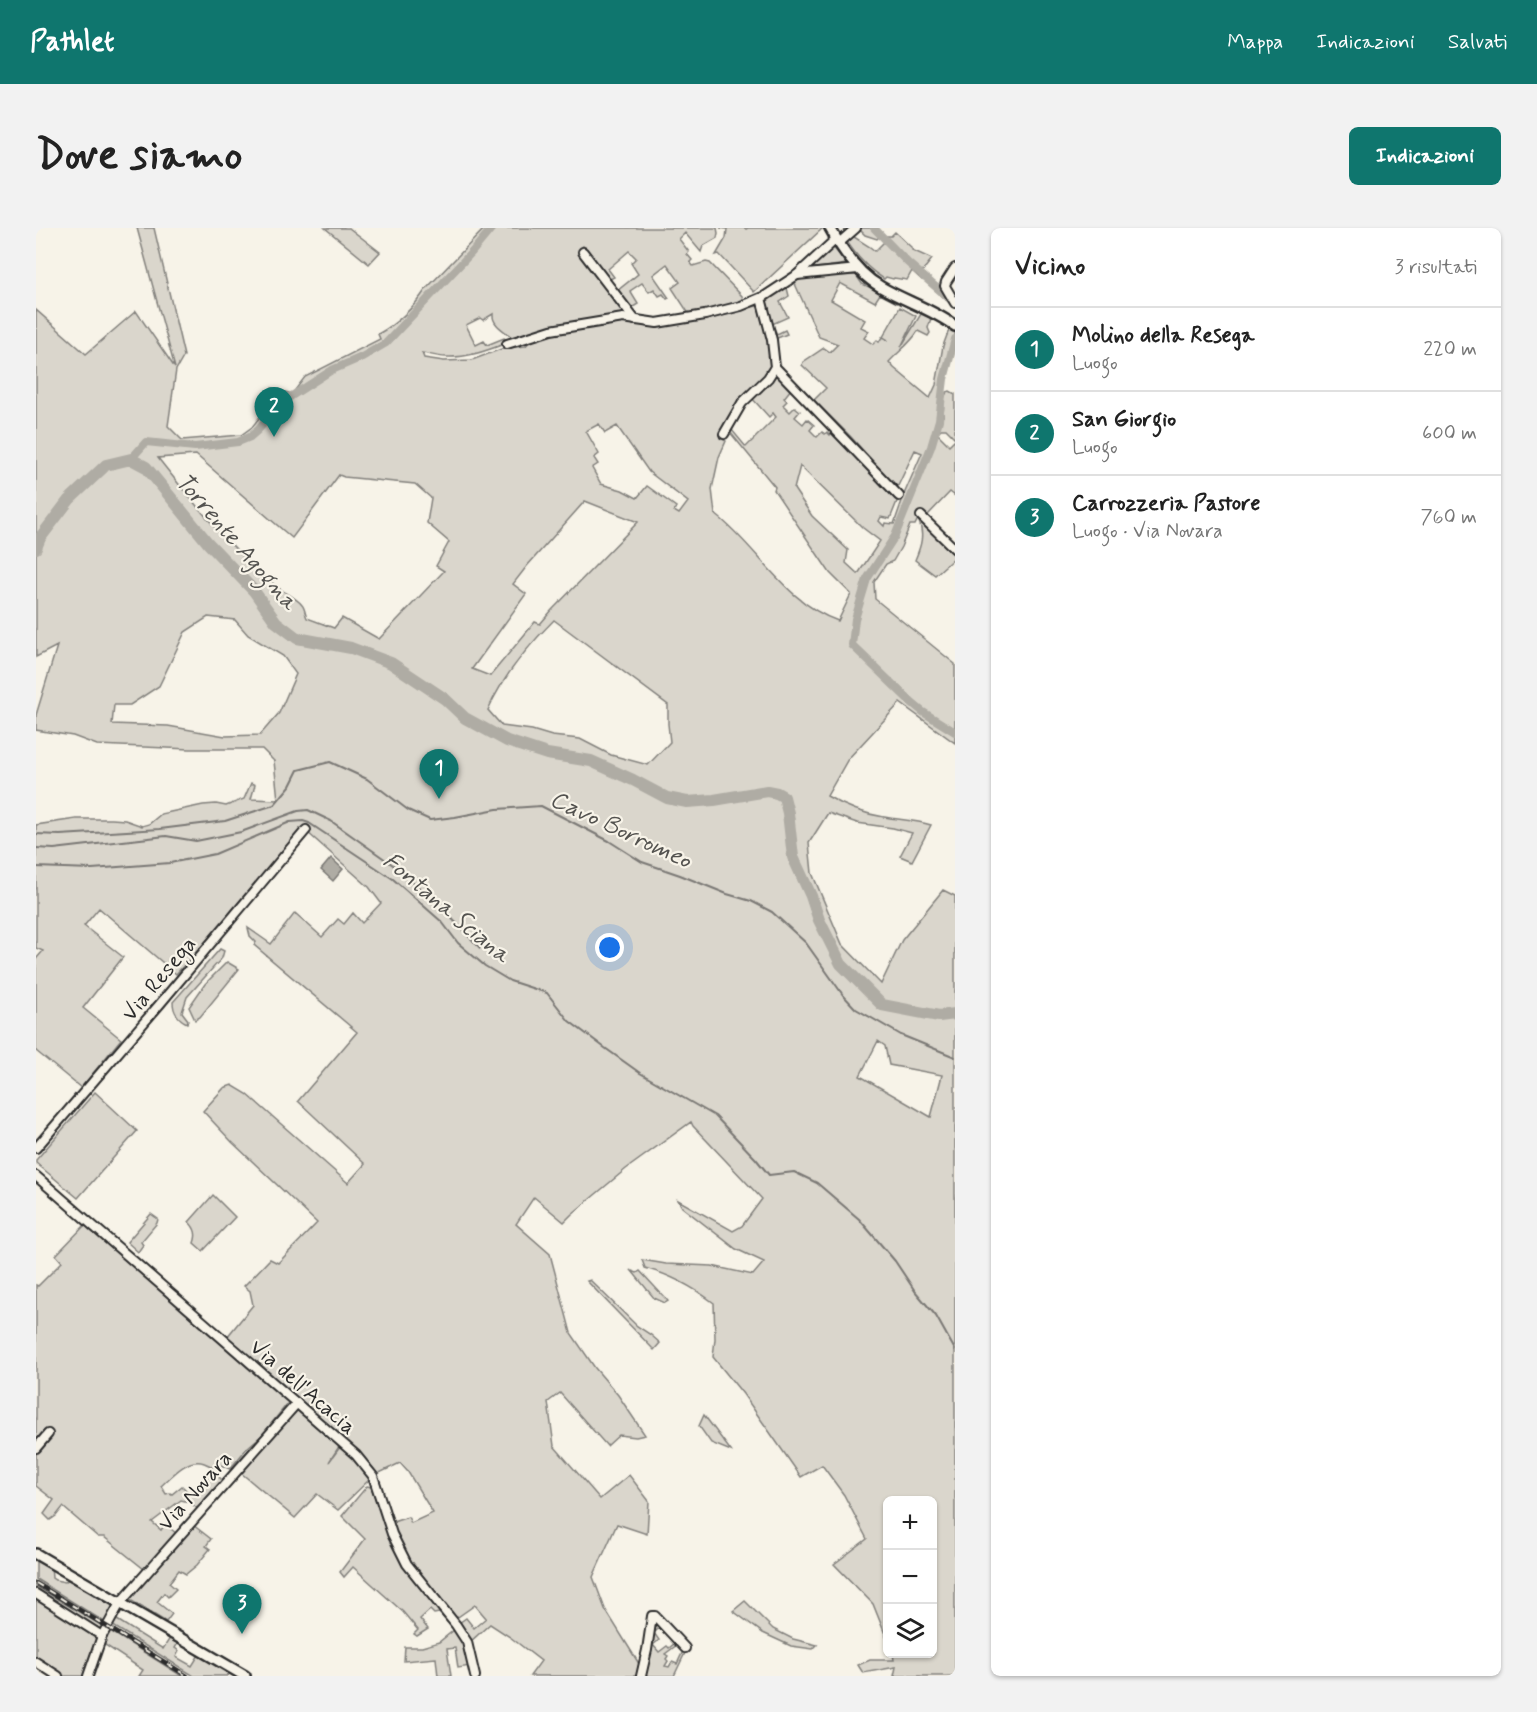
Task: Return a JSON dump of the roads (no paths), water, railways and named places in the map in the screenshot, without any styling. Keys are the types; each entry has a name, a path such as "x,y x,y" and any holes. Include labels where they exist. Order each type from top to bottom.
{"main road":[{"path":"830,228 858,269 880,287 954,323"},
{"path":"36,1554 244,1676"}],"street":[{"path":"507,344 551,330 623,318 657,323 741,306 761,298 797,275 856,228"},
{"path":"583,252 635,320"},
{"path":"954,299 945,286 955,268"},
{"path":"797,275 858,269"},
{"path":"761,298 772,340 775,368 899,496"},
{"path":"724,434 742,403 775,368"},
{"path":"921,516 955,549"},
{"name":"Via Resega","path":"36,1148 306,830"},
{"name":"Via dell'Acacia","path":"36,1176 356,1455 373,1476 392,1534 407,1564 467,1642 475,1676"},
{"name":"Via Novara","path":"88,1676 102,1636 120,1603 297,1403"},
{"path":"36,1448 48,1434"},
{"path":"36,1594 102,1636"},
{"path":"641,1676 652,1616 655,1616 685,1648"},
{"path":"36,1662 58,1676"}],"waterway":[{"path":"131,459 146,442 195,447 238,442 250,437 287,399 332,370 386,343 492,228"},
{"path":"874,228 908,263 952,301"},
{"path":"955,339 944,379 939,420 931,447 895,536 867,579 855,619 852,645 911,702 955,732"},
{"name":"Torrente Agogna","path":"36,548 40,538 69,500 106,465 131,459 146,467 208,543 254,591 276,622 297,638 351,648 391,663 445,699 465,718 507,741 547,754 591,761 667,798 687,802 767,791 784,797 793,857 819,920 841,964 882,1005 939,1016 955,1014"},
{"name":"Cavo Borromeo","path":"36,834 60,835 160,829 225,821 274,805 290,786 298,770 330,762 367,779 408,810 430,820 497,809 541,806 609,841 642,862 751,901 772,912 806,943 843,995 856,1009 901,1035 955,1057"},
{"path":"36,848 54,849 166,836 196,841 241,832 298,811 308,810 331,821 393,865 438,904 480,948"},
{"name":"Fontana Sciana","path":"36,867 92,869 170,863 215,854 290,822 309,823 393,879 442,922 458,943 485,966 510,981 547,993 569,1021 605,1048 640,1073 715,1116 769,1175 794,1172 817,1183 859,1219 895,1261 915,1291 936,1316 955,1350"}],"railway":[{"path":"36,1583 187,1676"}],"place":[{"name":"San Giorgio","path":"274,437"},
{"name":"Molino della Resega","path":"439,799"},
{"name":"Carrozzeria Pastore","path":"242,1634"}]}
